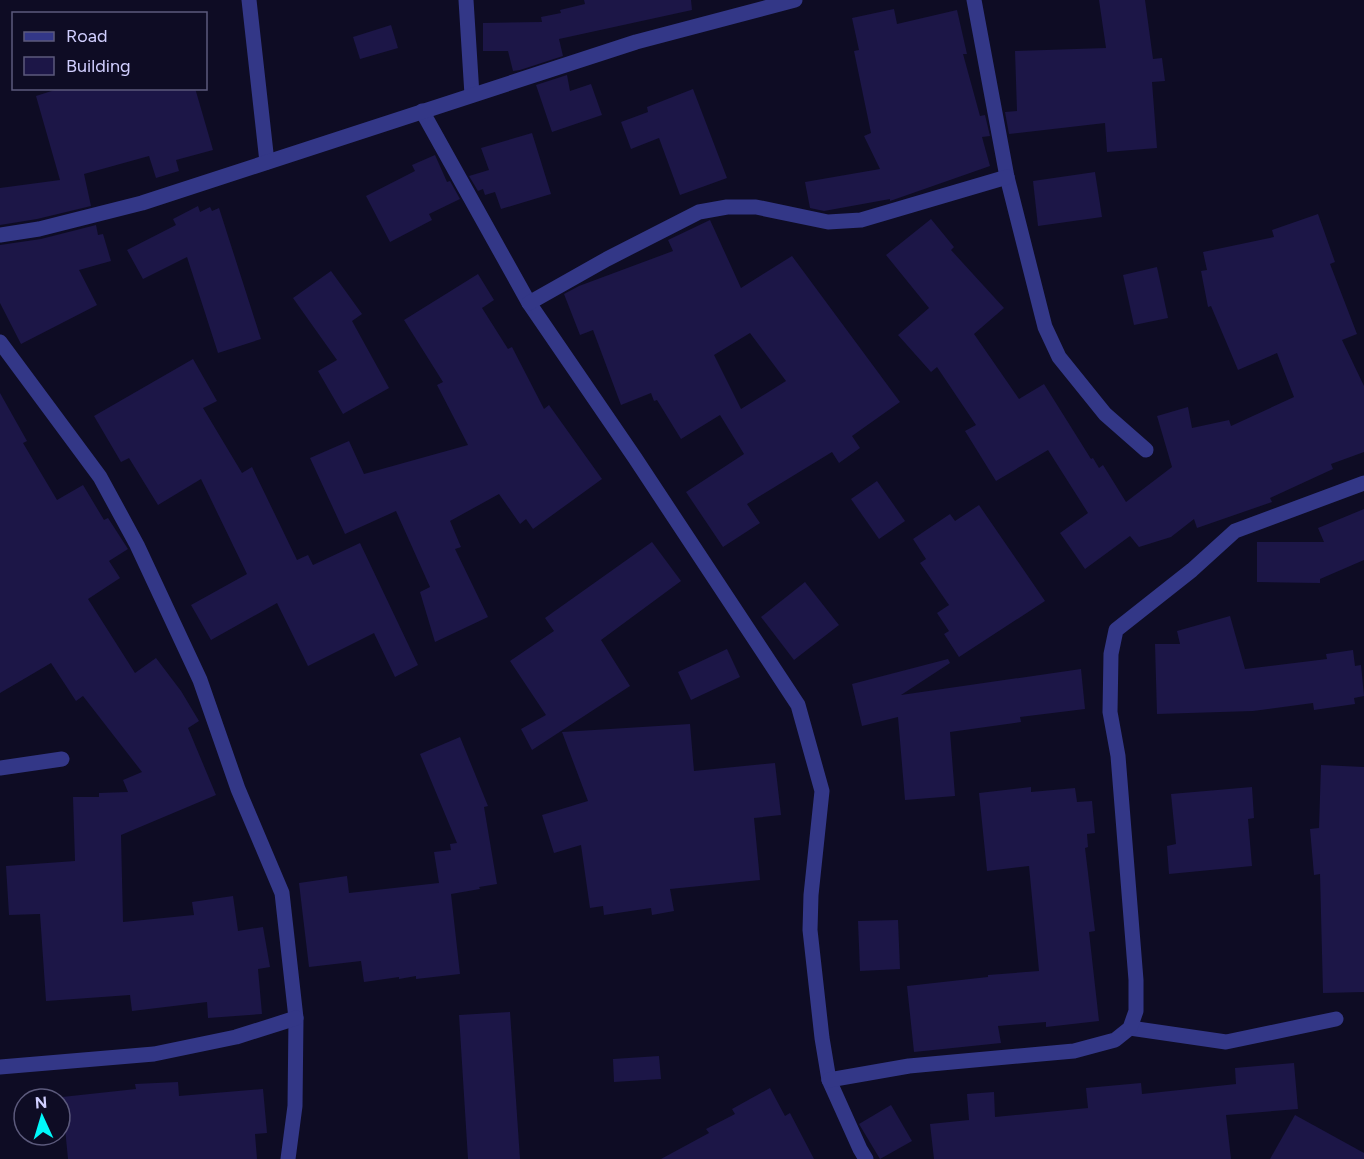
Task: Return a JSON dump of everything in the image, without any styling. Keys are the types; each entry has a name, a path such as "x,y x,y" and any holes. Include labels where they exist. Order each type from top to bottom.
{"street":[{"path":"249,0 267,162"},
{"path":"466,0 472,95"},
{"path":"0,235 39,229 142,203 636,42 795,0"},
{"path":"974,0 1007,177 1045,327 1059,357 1105,414 1146,450"},
{"path":"422,111 529,303 798,705 822,791 811,895 810,930 822,1038 829,1080 866,1159"},
{"path":"529,303 607,259 699,212 727,207 756,207 828,222 861,220 1007,177"},
{"path":"0,342 100,477 137,545 200,680 238,789 282,893 297,1018 295,1106 288,1159"},
{"path":"829,1080 909,1066 1074,1051 1114,1040 1130,1028 1136,1011 1136,980 1118,756 1110,712 1111,654 1116,630 1183,577 1235,531 1364,483"},
{"path":"0,768 62,759"},
{"path":"0,1067 154,1054 236,1037 297,1018"},
{"path":"1130,1028 1226,1042 1336,1019"}],"building":[{"path":"584,0 691,0 692,10 559,39 563,56 520,70 513,71 508,51 483,51 483,23 542,22 541,17 561,13 560,10 585,4"},
{"path":"1099,0 1145,0 1153,59 1162,58 1165,81 1152,82 1157,148 1107,152 1105,123 1009,134 1005,112 1017,111 1015,51 1106,48"},
{"path":"894,9 897,24 957,10 967,54 963,54 980,116 985,115 990,136 982,137 990,166 890,201 890,199 824,211 810,208 805,182 880,169 864,136 871,133 854,51 859,50 852,18"},
{"path":"391,25 398,48 360,59 353,37"},
{"path":"567,75 570,91 591,84 602,115 552,132 536,85"},
{"path":"693,89 727,178 680,195 659,138 631,149 621,122 648,112 647,107"},
{"path":"55,90 196,90 213,150 176,160 179,171 156,178 149,156 84,174 91,206 0,225 0,188 60,180 36,96"},
{"path":"532,133 551,194 501,209 495,192 485,195 483,189 478,191 469,176 489,170 481,148"},
{"path":"435,155 447,182 450,181 460,199 429,214 432,220 390,242 366,196 415,171 412,165"},
{"path":"1095,172 1102,217 1038,226 1033,181"},
{"path":"198,206 200,212 210,207 212,211 219,208 261,339 218,353 187,257 143,279 127,250 176,225 173,219"},
{"path":"1318,214 1335,262 1330,264 1357,334 1342,340 1364,386 1364,452 1331,464 1333,469 1270,498 1272,502 1197,528 1194,519 1171,537 1139,547 1130,536 1085,569 1060,533 1088,513 1048,450 996,481 965,431 976,425 937,367 931,372 898,335 929,308 886,255 931,219 954,247 951,250 1004,308 974,334 1019,399 1044,384 1091,459 1093,458 1099,468 1103,465 1126,502 1172,467 1157,416 1188,407 1192,428 1229,420 1231,426 1294,397 1277,353 1238,370 1211,306 1208,307 1201,271 1207,270 1203,252 1274,237 1272,230"},
{"path":"710,220 741,288 792,256 900,402 852,436 860,448 839,463 832,452 747,504 760,523 723,547 686,492 744,454 720,415 681,439 657,400 654,401 651,393 621,405 593,330 580,335 564,294 579,286 673,251 668,240","holes":["750,333 786,381 741,409 714,355"]},
{"path":"96,225 98,235 103,234 111,261 79,270 97,305 21,344 0,303 0,245 41,239"},
{"path":"1157,267 1168,318 1134,325 1123,275"},
{"path":"331,271 362,314 352,321 389,388 343,414 318,371 337,360 293,298"},
{"path":"478,274 494,300 482,308 508,349 512,347 544,409 549,405 602,479 533,529 526,519 520,524 499,494 450,521 461,547 455,549 488,617 435,642 420,592 430,587 396,511 345,534 310,458 349,441 364,474 468,445 437,385 443,382 404,320"},
{"path":"193,359 217,401 203,408 242,473 252,467 297,560 308,555 313,565 360,543 418,665 395,677 374,633 308,666 277,603 211,640 191,605 247,574 201,479 158,505 129,458 121,462 94,416"},
{"path":"0,393 27,441 23,443 57,500 83,485 104,520 108,518 128,549 109,561 120,578 88,599 135,673 156,658 181,691 199,721 188,728 216,795 121,835 123,922 194,915 192,902 233,896 238,931 263,927 270,967 258,969 262,1014 208,1018 207,1002 132,1011 130,995 46,1001 40,914 9,915 6,866 75,861 73,797 99,797 99,793 128,792 123,780 142,772 83,696 76,701 51,663 0,693"},
{"path":"877,481 905,521 879,539 851,499"},
{"path":"979,505 1045,601 959,657 944,634 949,631 937,613 949,605 920,563 926,559 913,539 950,514 955,521"},
{"path":"1364,509 1364,560 1320,579 1320,583 1257,582 1257,542 1324,542 1318,528"},
{"path":"652,542 681,581 601,640 630,686 532,750 521,729 546,715 510,661 554,631 545,618"},
{"path":"805,582 839,625 794,660 761,617"},
{"path":"1230,616 1245,669 1327,659 1326,654 1353,650 1355,666 1361,665 1364,696 1354,698 1355,704 1314,710 1313,703 1253,711 1157,714 1155,644 1180,644 1177,631"},
{"path":"727,649 740,677 691,700 678,672"},
{"path":"948,659 950,663 901,695 1081,669 1085,709 1020,717 1021,722 950,732 955,796 905,800 898,717 862,726 852,684"},
{"path":"690,724 694,771 775,763 781,815 754,818 760,880 670,889 674,911 652,915 651,908 604,915 603,906 590,908 581,845 554,853 542,815 588,801 562,732"},
{"path":"460,737 488,806 484,807 497,884 451,894 460,974 416,979 416,976 399,979 399,977 364,982 361,961 309,967 299,883 347,876 349,893 439,883 434,852 451,850 450,844 457,843 420,754"},
{"path":"1321,765 1364,767 1364,992 1323,993 1320,874 1314,875 1310,829 1319,828"},
{"path":"1031,787 1031,792 1075,788 1077,802 1092,801 1095,833 1087,834 1088,847 1085,848 1095,931 1089,932 1099,1021 1046,1027 1046,1022 998,1026 1001,1043 914,1052 907,986 1039,971 1029,866 987,871 979,793"},
{"path":"1252,787 1254,818 1248,819 1252,866 1169,874 1167,846 1176,844 1171,794"},
{"path":"898,920 900,969 860,971 858,921"},
{"path":"510,1012 520,1159 468,1159 459,1015"},
{"path":"659,1056 661,1079 614,1082 613,1059"},
{"path":"1294,1063 1298,1109 1226,1115 1231,1159 934,1159 930,1124 969,1120 967,1094 994,1092 995,1117 1088,1108 1086,1088 1141,1083 1142,1094 1236,1084 1235,1068"},
{"path":"178,1082 179,1096 263,1089 267,1133 255,1134 257,1159 68,1159 67,1147 72,1147 72,1096 136,1089 135,1084"},
{"path":"770,1088 785,1116 790,1113 814,1159 661,1159 709,1133 706,1129 735,1114 732,1109"},
{"path":"891,1105 912,1141 880,1159 859,1124"},
{"path":"1295,1115 1364,1153 1364,1159 1270,1159"}]}
